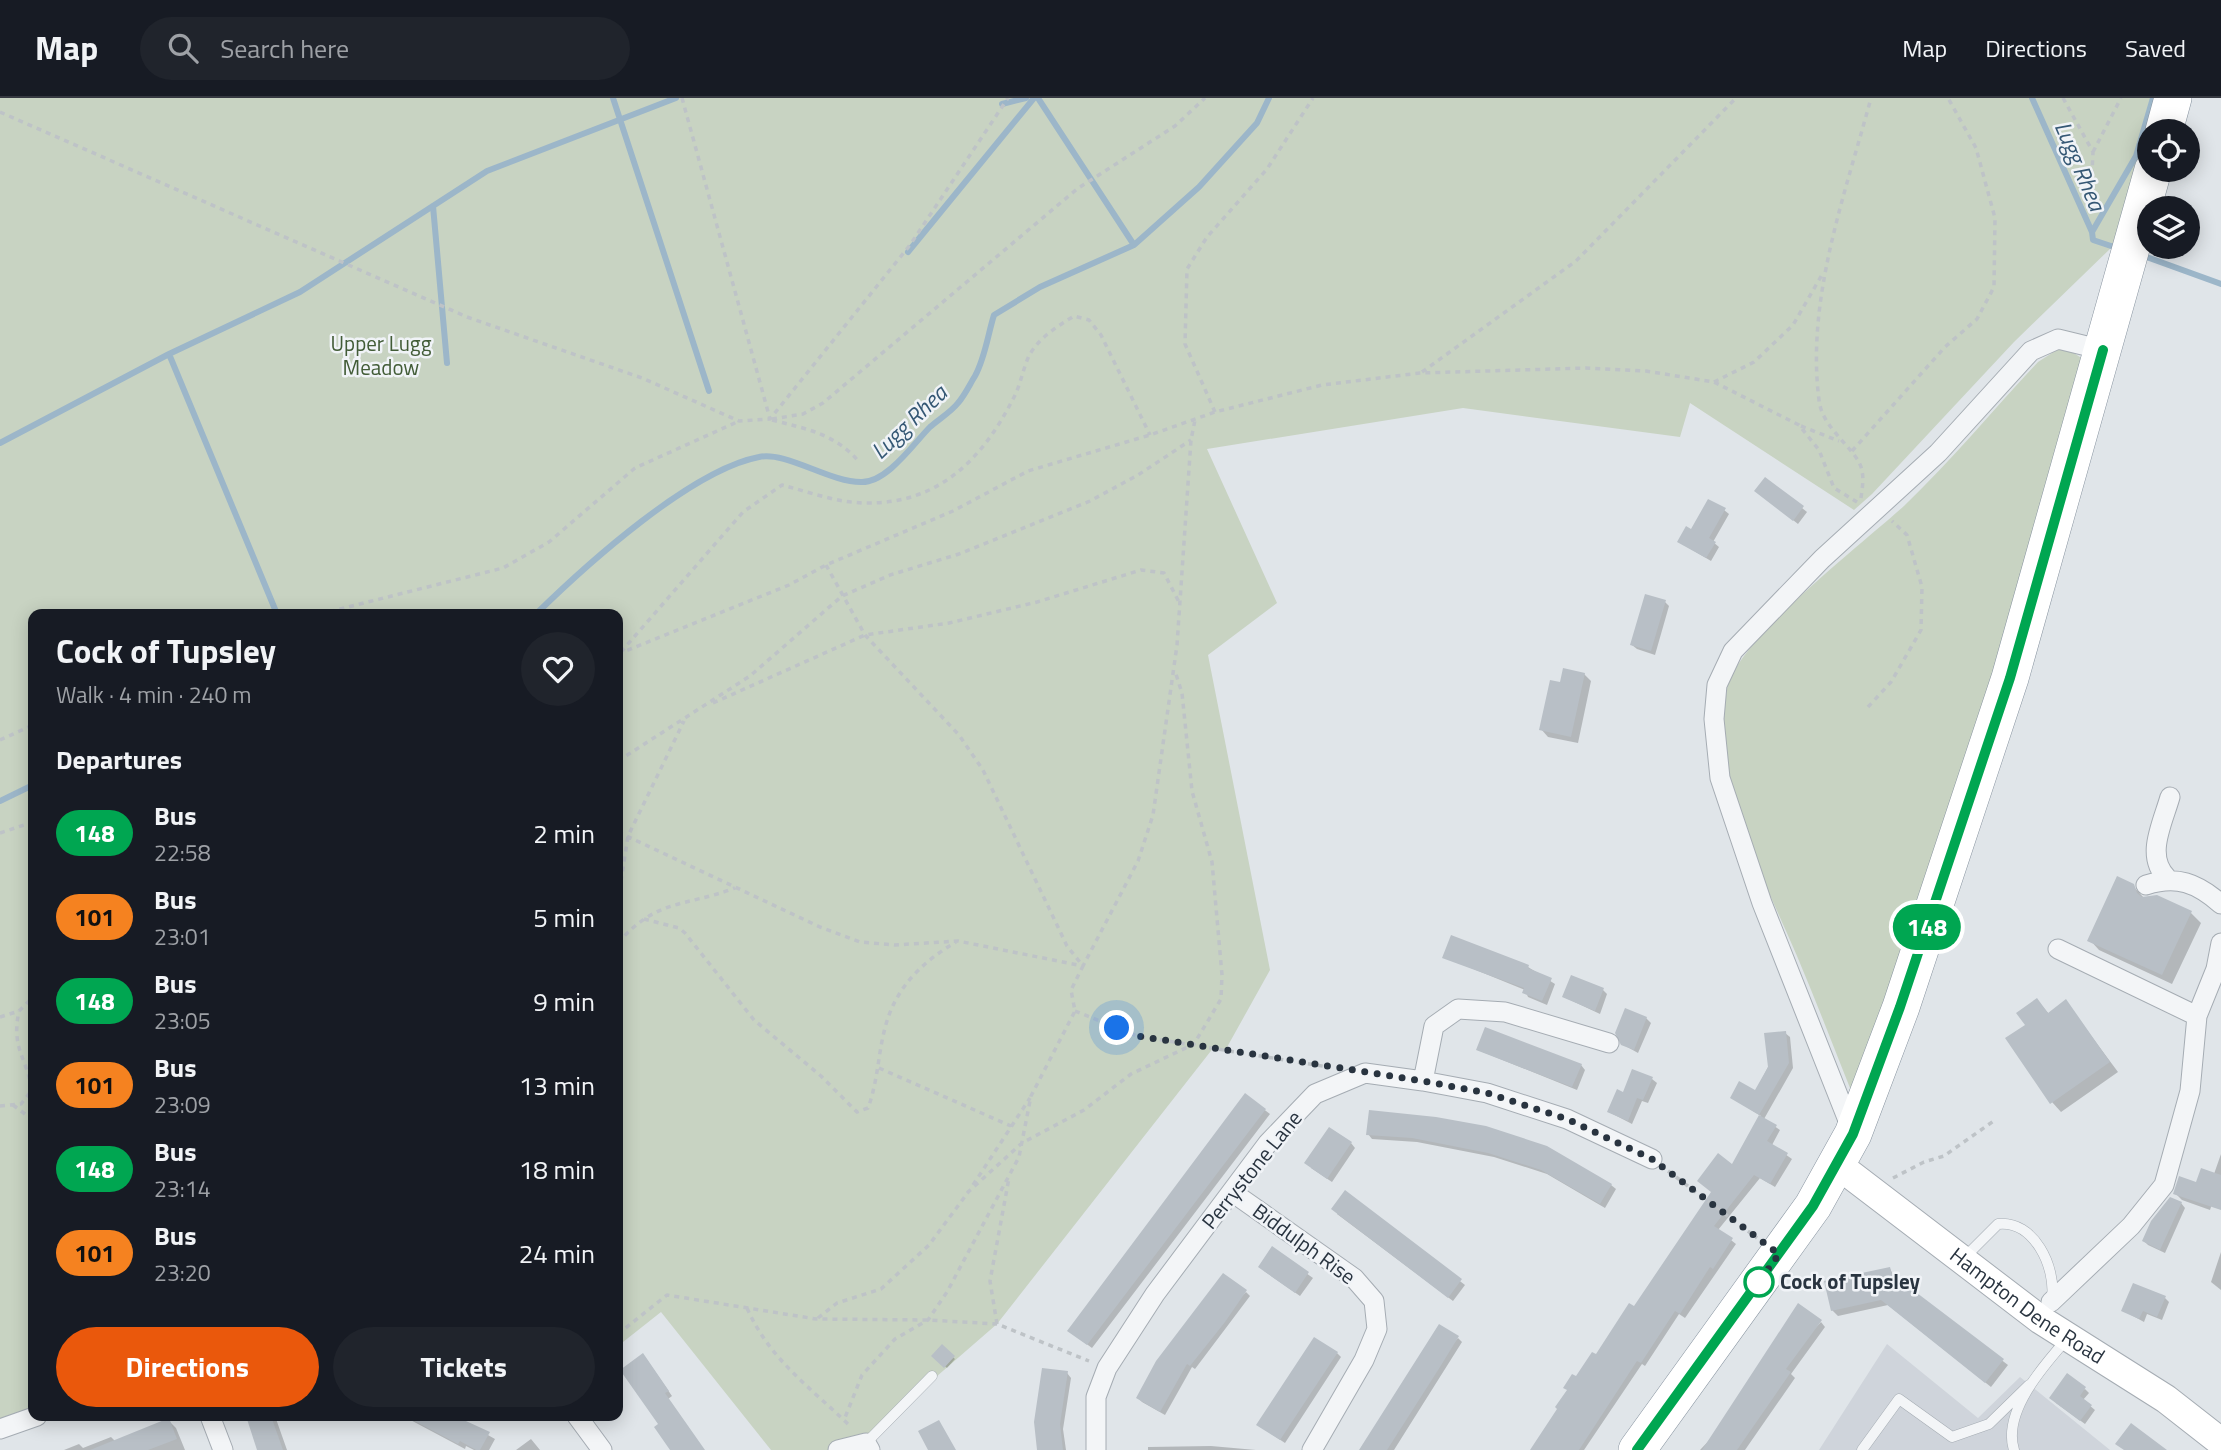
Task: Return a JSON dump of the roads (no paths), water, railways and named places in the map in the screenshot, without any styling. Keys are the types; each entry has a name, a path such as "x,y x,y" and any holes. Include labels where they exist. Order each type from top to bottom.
{"highway":[{"path":"2167,119 2173,98"},
{"path":"1637,1450 1779,1254 1846,1149 1905,995 2010,678 2150,182"}],"street":[{"path":"1846,1149 1720,778 1714,719 1717,685 1733,651 1822,559 1938,453 2031,351 2058,339 2103,350"},
{"path":"2167,878 2156,868 2154,852 2170,797"},
{"path":"2146,885 2167,878 2188,881 2221,904"},
{"path":"2046,1311 2131,1226 2164,1185 2190,1091 2197,1016 2216,969 2221,943"},
{"path":"2058,948 2197,1016"},
{"path":"1609,1043 1505,1012 1458,1009 1434,1027 1423,1081 1487,1093 1567,1119 1652,1159"},
{"name":"Perrystone Lane","path":"1096,1450 1097,1397 1107,1368 1155,1294 1268,1143 1315,1094 1365,1073 1423,1081"},
{"name":"Hampton Dene Road","path":"1846,1149 1875,1193 1961,1261 2046,1311 2067,1339 2166,1399 2221,1442"},
{"name":"Biddulph Rise","path":"1232,1192 1354,1278 1374,1301 1377,1329 1364,1360 1312,1450"},
{"path":"0,1429 28,1419"},
{"path":"212,1421 223,1450"},
{"path":"581,1421 601,1450"},
{"path":"838,1450 868,1446"}],"lane":[{"path":"1961,1261 1998,1224 2009,1223 2020,1227 2035,1241 2044,1255 2053,1290 2046,1311"},
{"path":"1862,1450 1899,1399 1952,1437 1989,1424 2029,1385 2067,1339"},
{"path":"868,1446 932,1376"},
{"path":"2014,1450 2013,1429 2029,1385"}],"waterway":[{"path":"613,98 709,391"},
{"path":"275,609 169,354 300,292 487,171 676,98"},
{"path":"1002,104 1026,98"},
{"path":"908,252 1034,98"},
{"path":"1038,98 1134,245"},
{"name":"Lugg Rhea","path":"541,609 641,522 702,480 732,465 770,456 835,477 861,482 871,481 890,469 963,397 981,362 994,315 1040,287 1134,245 1199,187 1257,123 1269,98"},
{"name":"Lugg Rhea","path":"2032,98 2092,232 2093,240 2120,249"},
{"path":"2092,232 2136,156 2153,98"},
{"path":"433,206 447,363"},
{"name":"Lugg Rhea","path":"2152,259 2221,284"},
{"path":"0,443 169,354"},
{"name":"Lugg Rhea","path":"0,801 28,787"}],"place":[{"name":"Cock of Tupsley","path":"1759,1282"}],"park label":[{"name":"Upper Lugg Meadow","path":"381,356"}]}
